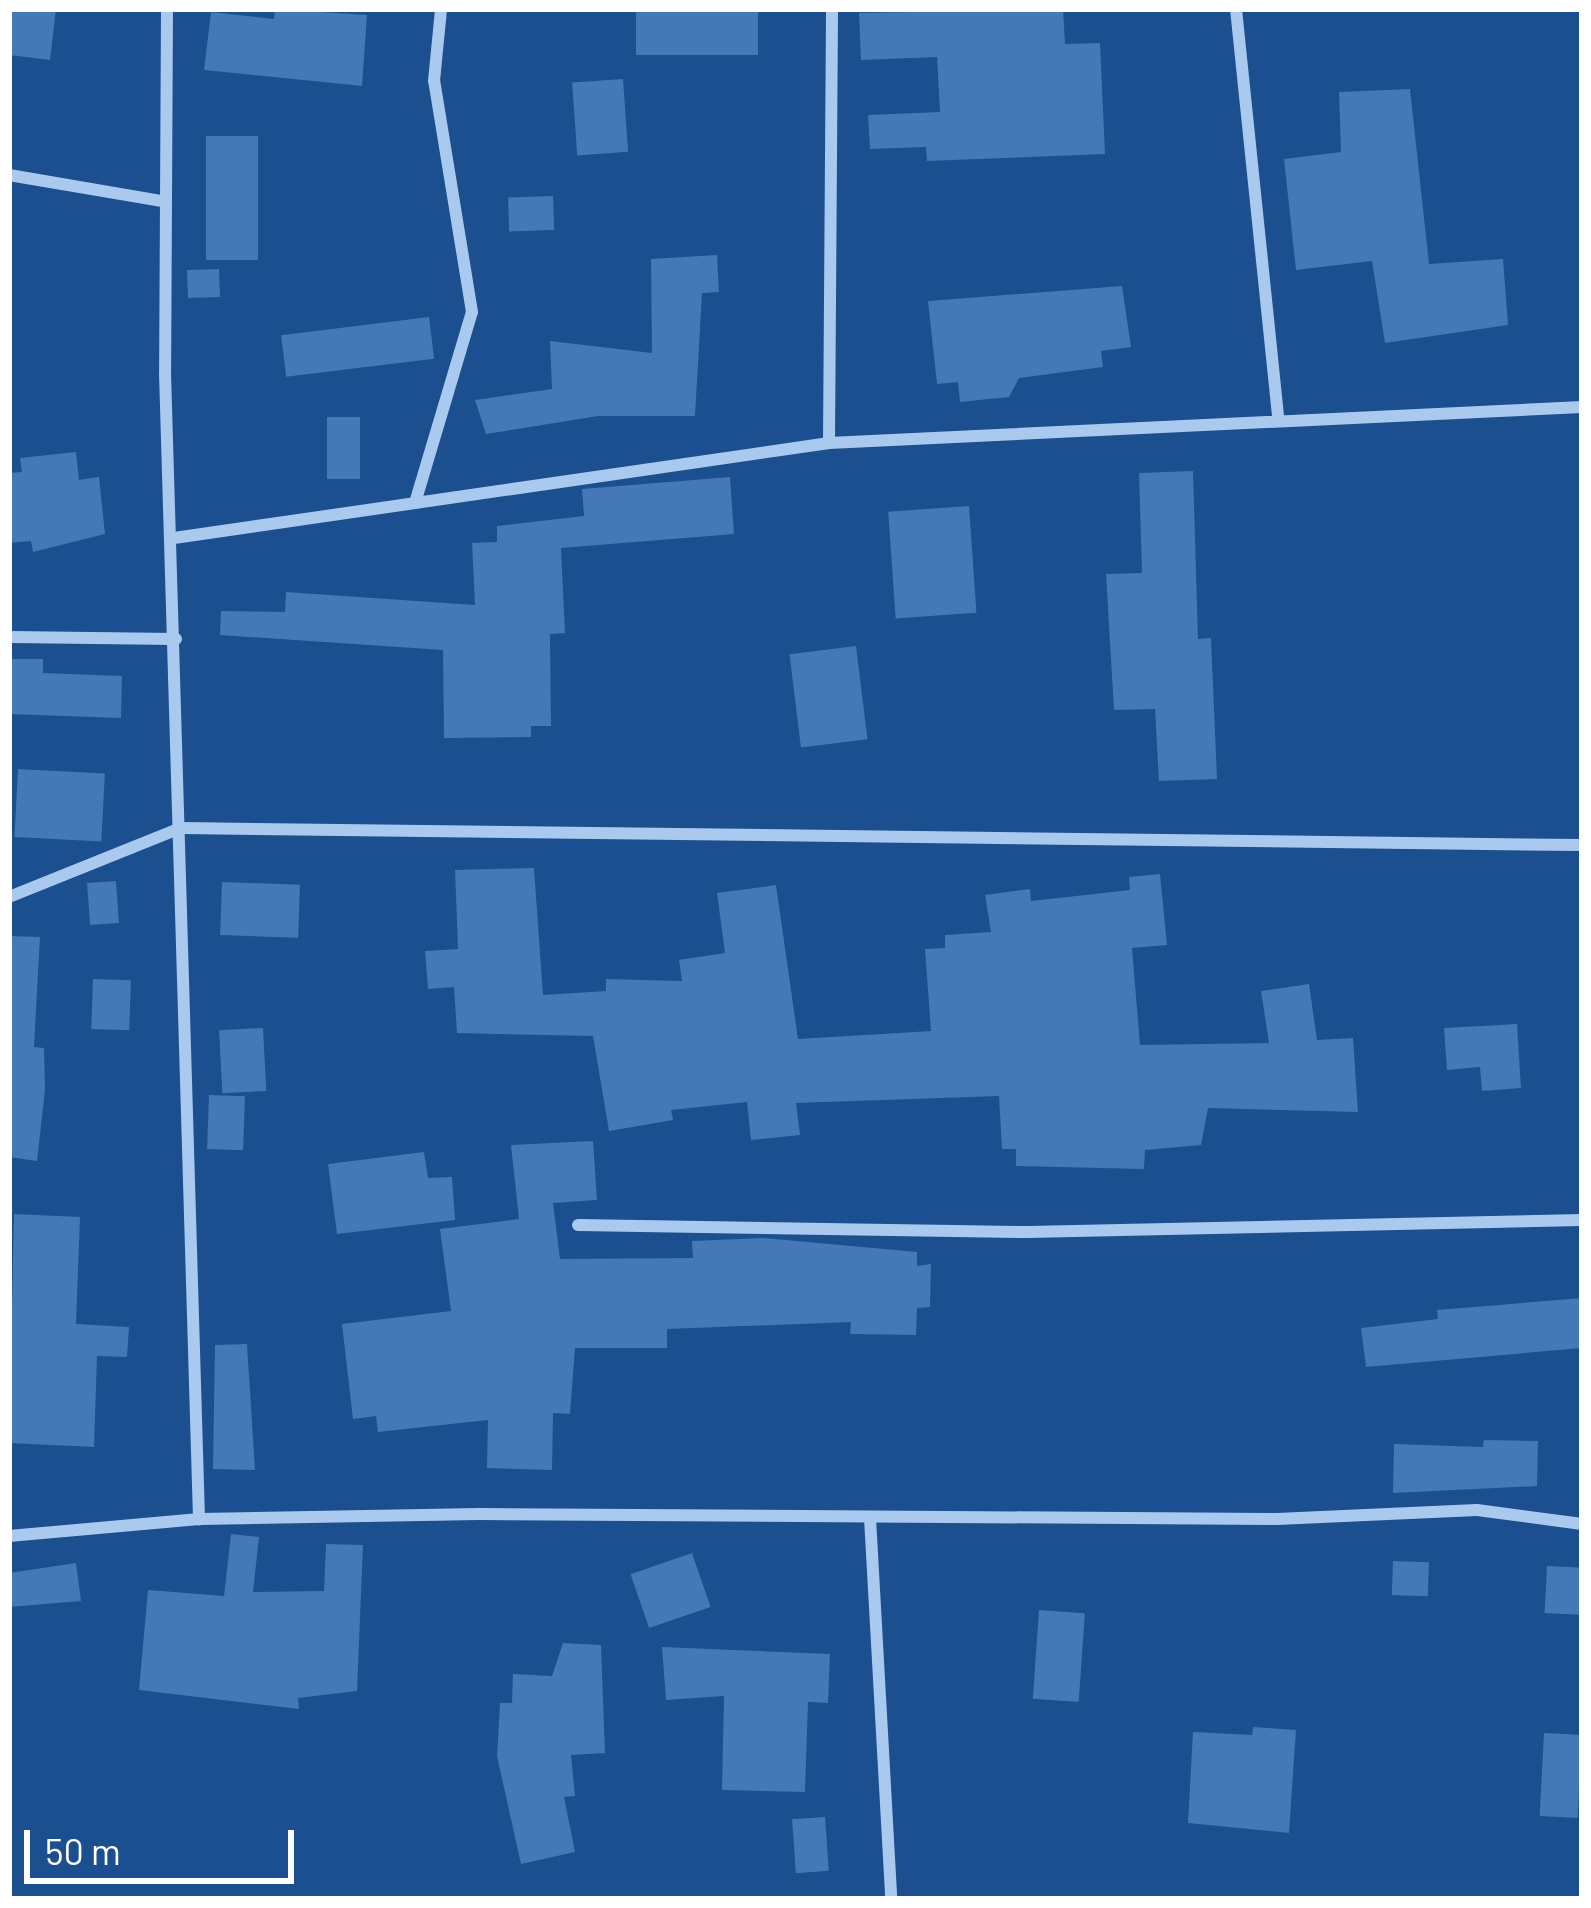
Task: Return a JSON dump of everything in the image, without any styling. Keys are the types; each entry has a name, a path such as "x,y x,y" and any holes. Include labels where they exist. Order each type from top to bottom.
{"street":[{"path":"167,9 161,201 200,1519"},
{"path":"415,503 472,312 434,81 441,9"},
{"path":"829,442 832,9"},
{"path":"1236,9 1277,418"},
{"path":"9,175 161,201"},
{"path":"174,538 829,442 1582,407"},
{"path":"9,637 176,639"},
{"path":"9,897 182,827 1582,845"},
{"path":"578,1226 1028,1232 1582,1220"},
{"path":"9,1536 200,1519 870,1518 1478,1510 1582,1523"},
{"path":"870,1518 891,1899"}],"building":[{"path":"9,9 56,9 50,60 9,55"},
{"path":"275,9 367,15 362,86 204,70 211,12 274,19"},
{"path":"636,9 758,9 758,55 636,55"},
{"path":"1063,9 1065,44 1100,43 1105,154 927,161 926,147 870,149 868,115 940,112 937,57 861,60 859,13"},
{"path":"623,79 628,152 577,155 572,83"},
{"path":"1410,89 1429,264 1503,259 1508,325 1385,343 1372,261 1296,270 1284,159 1341,152 1339,92"},
{"path":"206,136 258,136 258,260 206,260"},
{"path":"553,196 554,230 509,232 508,198"},
{"path":"717,255 719,292 702,293 695,416 598,416 486,434 475,400 552,389 550,341 652,353 651,259"},
{"path":"219,269 220,297 188,298 187,270"},
{"path":"1122,286 1131,347 1101,351 1103,367 1019,378 1009,397 960,402 958,382 937,384 928,301"},
{"path":"429,317 434,359 286,377 281,335"},
{"path":"327,417 360,417 360,479 327,479"},
{"path":"76,452 79,480 99,477 105,534 33,552 31,541 9,543 9,473 22,472 20,458"},
{"path":"1193,471 1198,639 1211,638 1217,779 1159,781 1155,709 1114,710 1106,574 1142,573 1139,473"},
{"path":"730,477 734,534 561,548 565,633 550,634 551,726 531,726 531,737 444,738 443,650 220,635 221,611 285,612 286,592 475,605 472,543 497,542 497,526 584,516 582,489"},
{"path":"969,506 976,613 896,618 888,512"},
{"path":"856,646 867,739 801,747 789,654"},
{"path":"9,659 43,659 43,673 122,676 121,718 9,714"},
{"path":"18,769 105,774 101,841 14,837"},
{"path":"534,868 543,995 606,991 606,979 682,981 679,960 725,953 717,893 776,885 798,1039 931,1031 925,949 945,948 945,935 991,932 985,895 1030,889 1031,901 1130,890 1129,877 1160,874 1167,945 1132,948 1140,1045 1269,1043 1261,991 1309,984 1317,1040 1353,1038 1358,1112 1208,1108 1201,1145 1145,1150 1144,1169 1016,1166 1016,1149 1002,1149 999,1096 796,1103 800,1135 751,1140 747,1102 671,1110 673,1120 609,1131 593,1036 457,1033 454,987 428,989 425,951 458,949 455,870"},
{"path":"116,881 119,923 90,925 87,883"},
{"path":"222,882 300,885 298,938 220,935"},
{"path":"9,936 40,937 34,1047 44,1048 45,1090 37,1161 9,1157"},
{"path":"93,979 131,980 129,1030 91,1029"},
{"path":"1517,1024 1521,1088 1482,1091 1480,1067 1447,1070 1444,1028"},
{"path":"263,1028 266,1091 222,1093 219,1030"},
{"path":"209,1095 245,1096 243,1150 207,1149"},
{"path":"593,1141 597,1200 553,1203 560,1259 693,1258 692,1241 764,1238 917,1252 917,1266 931,1264 930,1307 917,1308 916,1335 850,1334 851,1322 667,1329 667,1348 575,1348 570,1414 553,1413 552,1470 487,1468 488,1420 378,1432 376,1416 353,1419 342,1324 451,1311 440,1229 519,1219 511,1145"},
{"path":"424,1152 428,1178 452,1177 455,1220 337,1234 328,1164"},
{"path":"14,1214 80,1217 76,1324 129,1327 127,1357 97,1356 94,1447 9,1443"},
{"path":"1582,1298 1582,1348 1366,1367 1361,1328 1438,1319 1437,1310"},
{"path":"247,1344 255,1470 213,1469 215,1345"},
{"path":"1484,1440 1538,1441 1537,1486 1393,1493 1394,1444 1483,1447"},
{"path":"231,1534 259,1537 253,1592 324,1591 326,1544 363,1545 357,1691 298,1698 299,1709 139,1690 148,1590 224,1596"},
{"path":"692,1553 711,1607 649,1628 631,1574"},
{"path":"1393,1561 1429,1562 1428,1596 1392,1595"},
{"path":"76,1563 81,1601 9,1607 9,1573"},
{"path":"1547,1566 1582,1568 1579,1615 1545,1613"},
{"path":"1039,1610 1085,1613 1079,1702 1033,1699"},
{"path":"563,1643 601,1645 605,1753 571,1755 575,1796 564,1797 575,1852 521,1864 497,1756 500,1703 512,1703 513,1674 552,1676"},
{"path":"662,1647 830,1654 828,1703 808,1702 805,1792 722,1790 724,1696 666,1700"},
{"path":"1253,1727 1296,1730 1289,1833 1188,1823 1193,1732 1252,1735"},
{"path":"1544,1733 1582,1735 1578,1818 1540,1816"},
{"path":"825,1817 829,1871 796,1873 792,1819"}]}
